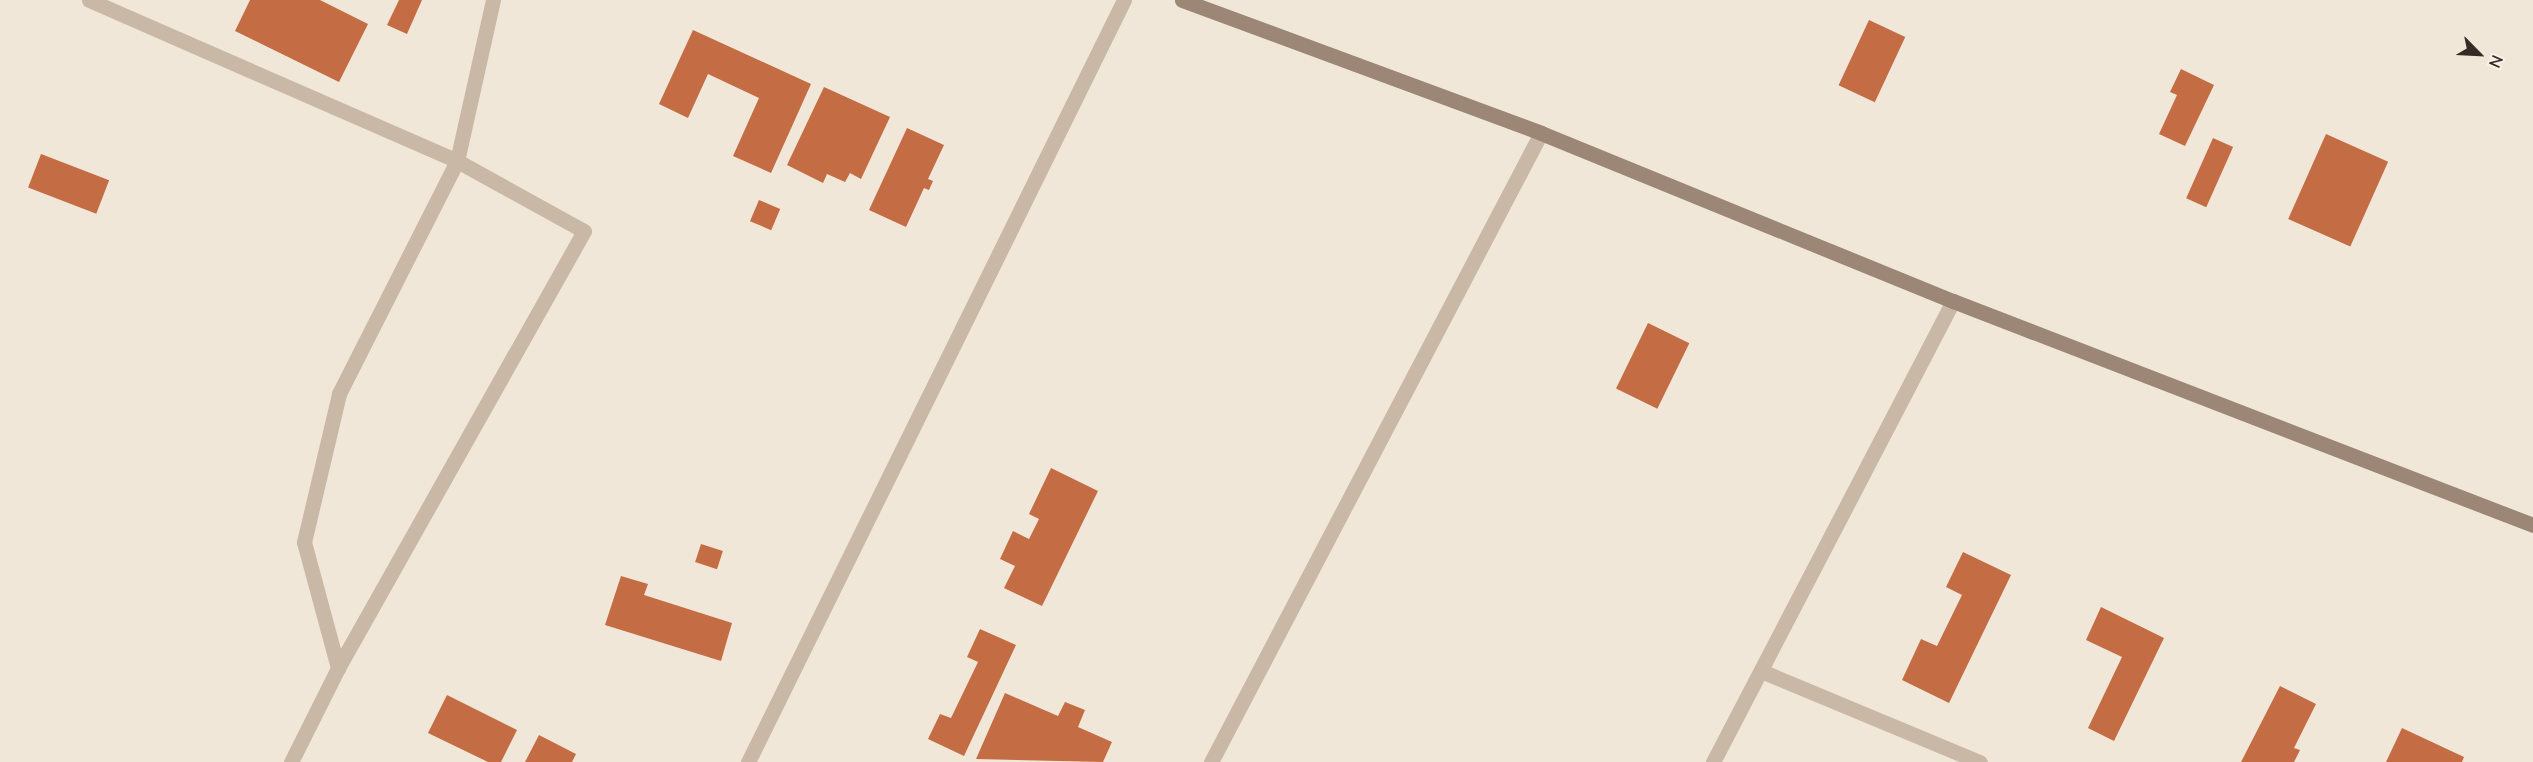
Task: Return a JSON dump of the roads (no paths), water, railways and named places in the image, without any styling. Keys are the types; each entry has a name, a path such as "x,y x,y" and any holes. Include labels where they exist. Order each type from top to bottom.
{"street":[{"path":"88,0 457,161 584,231 338,668 291,762"},
{"path":"338,668 304,542 339,394 457,161 493,0"},
{"path":"748,762 1124,0"},
{"path":"1182,0 1541,134 1953,301 2533,525"},
{"path":"1211,762 1541,134"},
{"path":"1713,762 1953,301"},
{"path":"1761,671 1980,762"}]}
